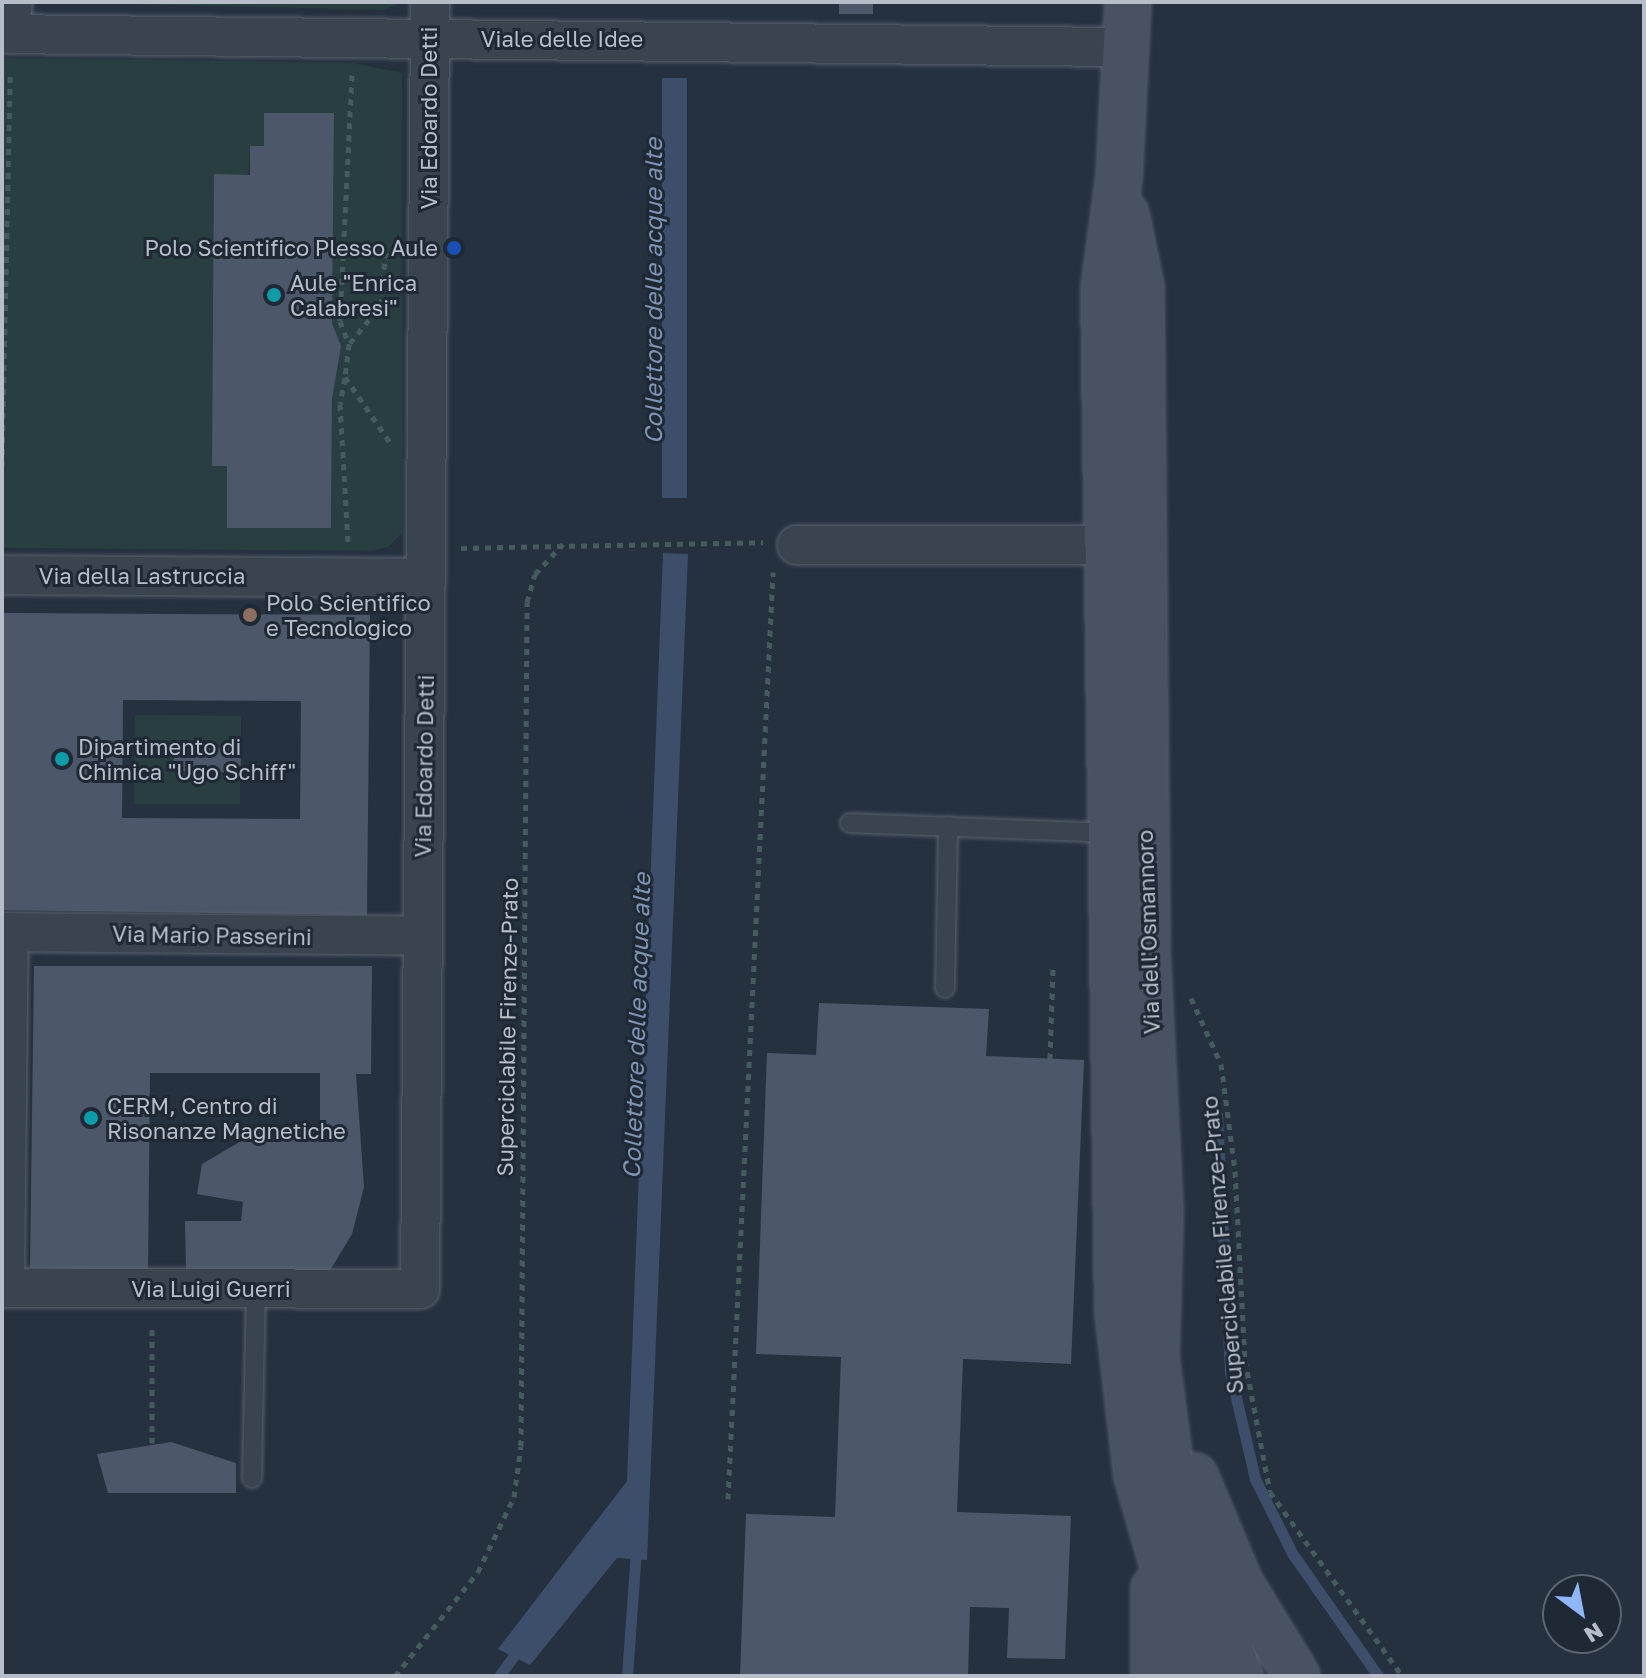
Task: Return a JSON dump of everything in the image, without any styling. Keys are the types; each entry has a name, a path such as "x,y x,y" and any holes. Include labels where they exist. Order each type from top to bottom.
{"main road":[{"name":"Via dell'Osmannoro","path":"1114,2 1122,47"},
{"name":"Via dell'Osmannoro","path":"1128,2 1122,47 1119,177 1104,289 1110,545 1160,1214 1156,1357 1165,1449 1186,1543 1240,1676"},
{"name":"Via dell'Osmannoro","path":"1119,177 1141,288 1118,1312 1126,1414 1154,1550 1195,1676"},
{"path":"1160,1214 1182,1420 1196,1480 1240,1583 1297,1676"},
{"path":"1154,1550 1154,1676"}],"street":[{"name":"Viale delle Idee","path":"8,24 354,38 429,20 619,39 1122,47"},
{"name":"Via Edoardo Detti","path":"420,1289 429,20"},
{"path":"786,551 1110,545"},
{"name":"Via della Lastruccia","path":"2,575 350,577 426,564"},
{"path":"3,1288 5,932"},
{"name":"Via Mario Passerini","path":"5,932 421,936"},
{"name":"Via Luigi Guerri","path":"3,1288 420,1289"}],"lane":[{"path":"850,823 1130,834"},
{"path":"945,988 948,826"},
{"path":"252,1478 256,1289"}],"path":[{"path":"2,466 8,24"},
{"path":"350,577 340,404 349,344 340,321 354,38"},
{"path":"349,344 381,305 385,257 428,231"},
{"path":"345,377 388,443 427,456"},
{"path":"426,564 563,544 753,541"},
{"name":"Superciclabile Firenze-Prato","path":"395,1676 478,1572 514,1497 521,1446 527,602 542,563 563,544"},
{"path":"728,1499 786,551"},
{"path":"1050,1059 1053,967"},
{"name":"Superciclabile Firenze-Prato","path":"1186,986 1221,1064 1245,1360 1266,1482 1296,1538 1402,1676"},
{"path":"152,1443 153,1289"}],"green space":[{"path":"30,2 403,2 384,10"},
{"path":"2,58 353,63 402,73 403,532 389,546 373,551 2,548","holes":["264,113 334,114 332,323 341,346 332,399 331,528 227,528 250,146 264,146"]},
{"path":"135,715 241,716 241,748 174,747 174,771 240,771 240,804 134,804"}],"water":[{"path":"662,78 687,78 687,498 662,498"},
{"path":"663,553 688,554 647,1560 617,1558 530,1665 498,1649 627,1481"}],"building":[{"path":"839,2 873,2 873,14 839,14"},
{"name":"Aule \"Enrica Calabresi\"","path":"264,113 334,113 332,323 341,346 332,399 331,528 227,528 227,466 212,466 214,174 250,175 250,146 264,146"},
{"name":"Dipartimento di Chimica \"Ugo Schiff\"","path":"2,613 370,615 367,915 2,910","holes":["123,700 301,701 300,819 122,818"]},
{"path":"174,747 241,748 241,772 174,771"},
{"name":"CERM, Centro di Risonanze Magnetiche","path":"34,966 372,966 371,1074 356,1074 364,1187 352,1234 329,1272 186,1272 185,1221 241,1221 243,1202 197,1194 202,1164 263,1128 320,1129 320,1073 150,1073 148,1270 30,1268"},
{"path":"819,1003 989,1009 986,1056 1084,1060 1071,1364 963,1359 957,1512 1071,1516 1065,1659 1007,1658 1009,1608 970,1607 968,1676 740,1676 746,1514 835,1517 841,1357 756,1354 767,1053 816,1055"},
{"path":"171,1442 236,1463 236,1493 108,1493 97,1454"}],"waterway":[{"path":"1217,1115 1230,1372 1255,1479 1292,1553 1378,1676"},
{"path":"627,1676 636,1549"},
{"path":"499,1676 521,1646"}],"place":[{"name":"Polo Scientifico Plesso Aule","path":"454,248"},
{"name":"Aule \"Enrica Calabresi\"","path":"274,295"},
{"name":"Polo Scientifico e Tecnologico","path":"250,615"},
{"name":"Dipartimento di Chimica \"Ugo Schiff\"","path":"62,759"},
{"name":"CERM, Centro di Risonanze Magnetiche","path":"91,1118"}],"water label":[{"name":"Collettore delle acque alte","path":"653,291"},
{"name":"Collettore delle acque alte","path":"636,1026"}]}
